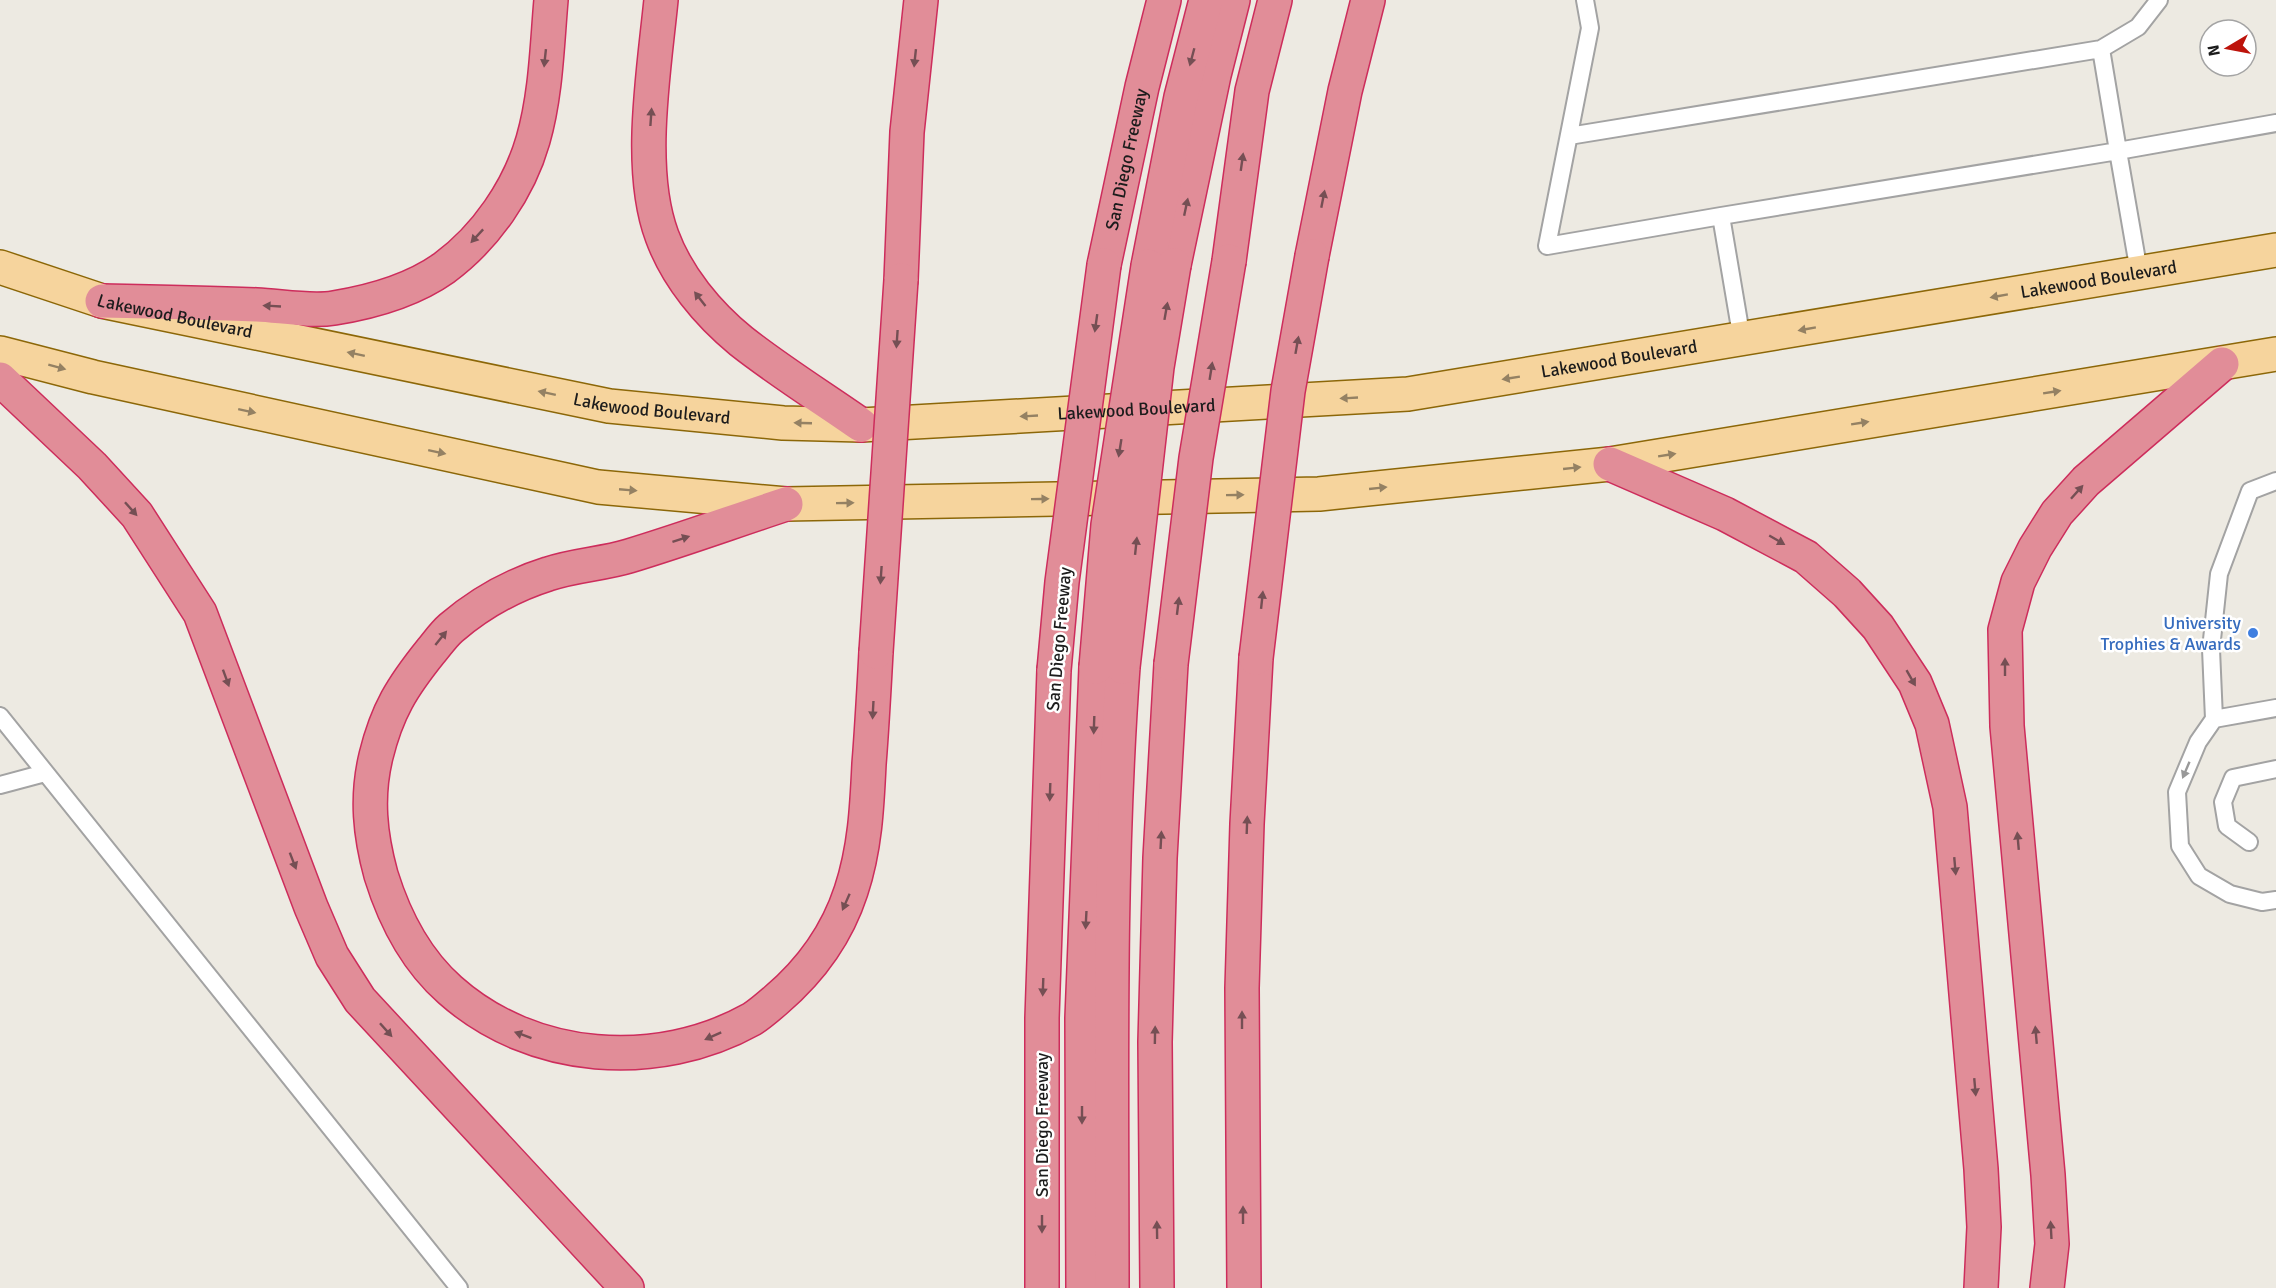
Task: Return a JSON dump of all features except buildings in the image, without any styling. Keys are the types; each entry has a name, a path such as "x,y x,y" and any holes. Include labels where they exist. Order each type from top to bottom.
{"highway":[{"path":"102,301 331,309 369,301 411,286 443,268 478,237 503,205 521,175 534,139 543,86 551,0"},
{"path":"661,0 649,144 651,186 662,236 681,275 710,312 741,341 861,425"},
{"path":"786,504 625,558 550,573 494,597 448,630 404,684 381,737 371,777 369,819 376,858 387,895 407,937 449,989 485,1016 552,1045 600,1054 652,1052 704,1040 754,1018 786,992 815,962 834,930 850,893 863,850 901,280 907,132 921,0"},
{"path":"1142,87 1149,0"},
{"name":"San Diego Freeway","path":"1042,1288 1042,1018 1054,670 1065,559 1104,265 1142,87 1164,0"},
{"path":"1083,1288 1082,1018 1109,667 1156,367 1161,265 1181,97 1206,0"},
{"path":"1161,265 1233,0"},
{"path":"1157,1288 1155,1042 1160,858 1171,664 1196,458 1229,261 1252,91 1275,0"},
{"path":"1246,1283 1242,988 1247,824 1256,658 1288,391 1345,91 1368,0"},
{"path":"2047,1288 2052,1244 2048,1175 2007,726 2005,630 2018,582 2035,548 2057,513 2086,481 2222,364"},
{"path":"0,378 92,466 137,515 201,613 311,907 332,956 360,1000 627,1288"},
{"path":"1610,464 1725,514 1806,557 1847,592 1878,627 1915,683 1932,724 1950,807 1982,1169 1984,1227 1981,1288"},
{"path":"1109,667 1115,775 1112,1288"}],"main road":[{"name":"Lakewood Boulevard","path":"0,267 102,301 609,406 783,423 861,425 1408,394 2276,250"},
{"path":"0,353 93,377 598,487 786,504 1319,494 1610,464 2276,354"}],"lane":[{"path":"1585,0 1590,28 1548,246 2118,152 2276,123"},
{"path":"1569,136 2101,49 2138,27 2159,0"},
{"path":"2101,49 2139,272"},
{"path":"1721,216 1742,340"},
{"path":"2276,481 2250,490 2219,574 2211,649 2214,719 2198,742 2177,792 2180,846 2199,876 2230,894 2262,902 2276,900"},
{"path":"2214,719 2276,708"},
{"path":"0,716 459,1288"},
{"path":"2249,842 2227,826 2223,802 2233,777 2276,769"},
{"path":"0,785 45,773"}],"place":[{"name":"University Trophies & Awards","path":"2253,633"}]}
